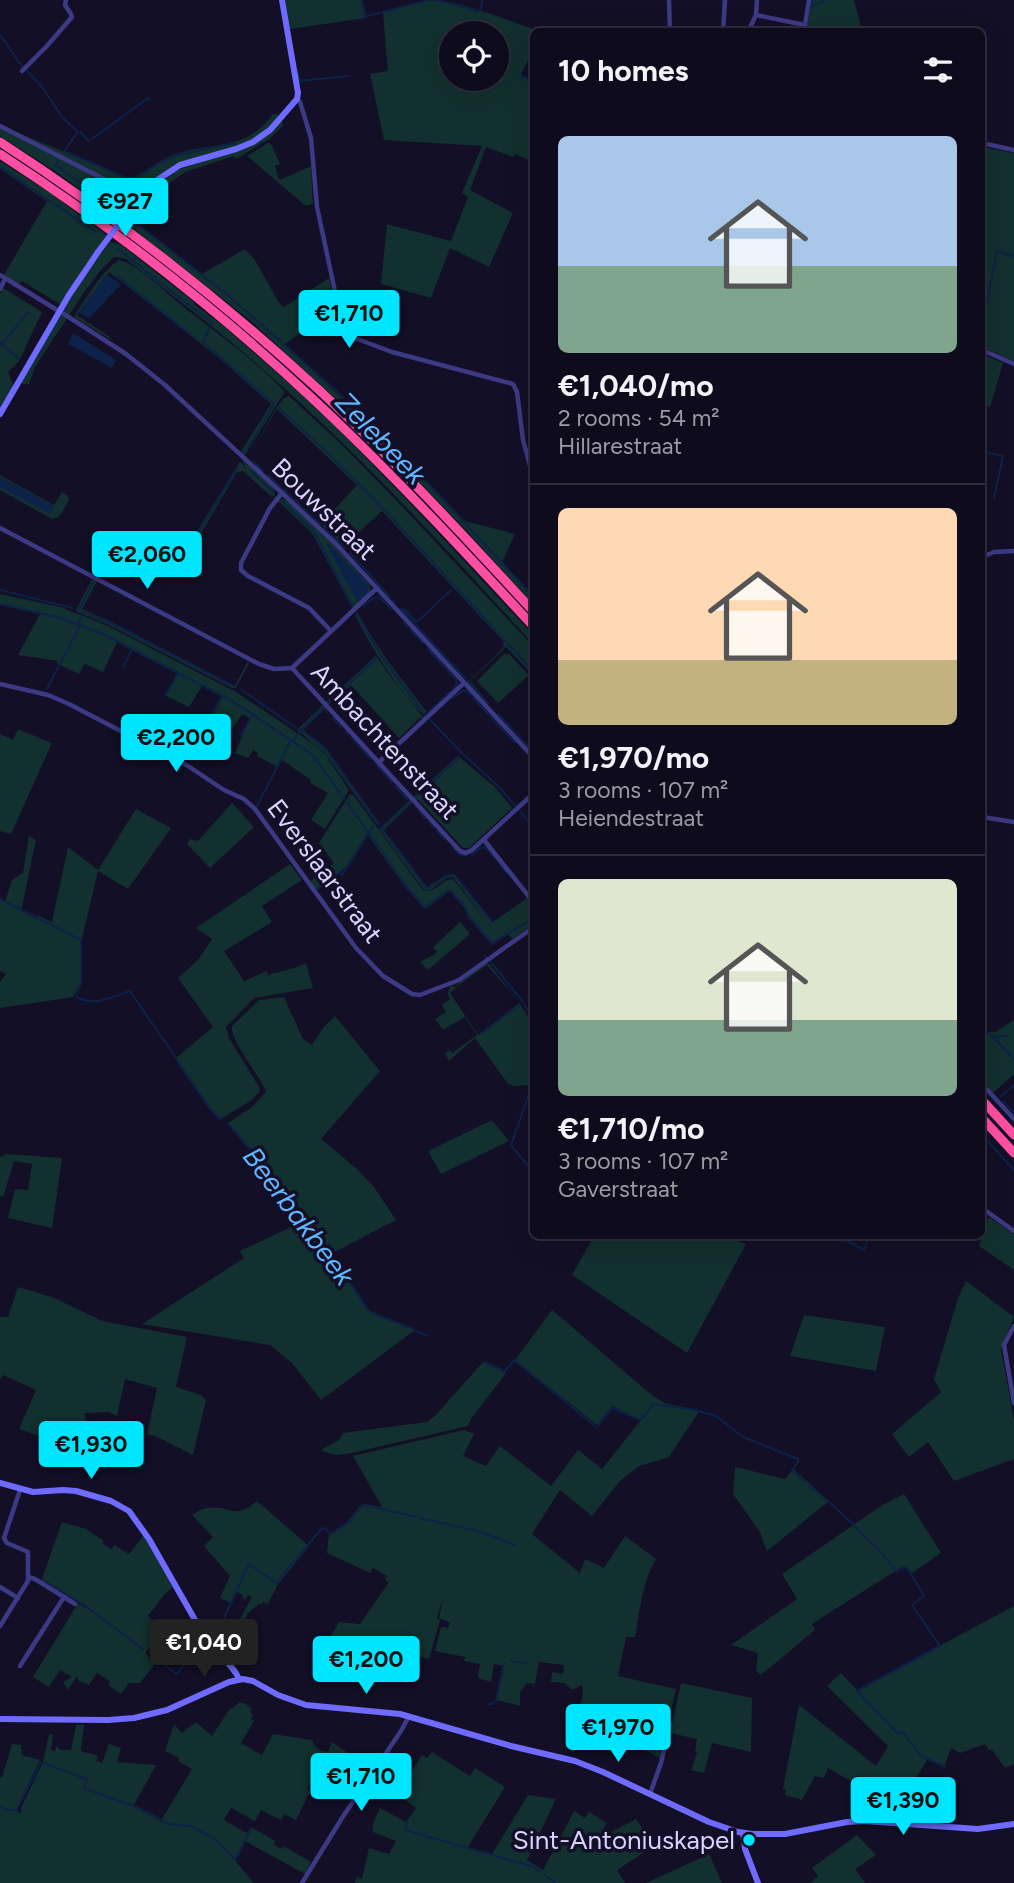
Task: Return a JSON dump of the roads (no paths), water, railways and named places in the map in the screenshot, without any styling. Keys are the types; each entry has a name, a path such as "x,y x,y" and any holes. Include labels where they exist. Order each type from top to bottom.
{"highway":[{"path":"0,142 134,236 281,356 432,503 530,608"},
{"path":"0,154 128,243 243,335 314,399 366,451 530,623"},
{"path":"985,1103 1014,1135"},
{"path":"985,1121 1014,1153"}],"main road":[{"path":"0,414 69,295 139,198 159,178 180,165 253,142 276,124 297,99 282,0"},
{"path":"0,1483 33,1492 76,1491 111,1501 130,1511 207,1641 236,1671 240,1679"},
{"path":"0,1719 134,1718 167,1710 240,1679 253,1681 285,1698 306,1705 409,1716 511,1746 575,1761 709,1822 743,1833 785,1834 864,1821 978,1829 1014,1824"},
{"path":"743,1833 745,1849 758,1883"}],"street":[{"path":"24,69 72,17 65,5 66,0"},
{"path":"669,0 670,28"},
{"path":"724,28 725,0"},
{"path":"750,28 756,15 757,0"},
{"path":"804,28 809,0"},
{"path":"756,15 805,25"},
{"path":"297,99 311,138 317,207 343,329 352,337 393,352 513,384 517,392 530,467"},
{"path":"0,126 139,198"},
{"path":"985,145 1014,150"},
{"path":"0,289 3,277 57,310"},
{"name":"Bouwstraat","path":"64,314 131,357 165,385 335,543 530,754"},
{"path":"985,351 1014,364"},
{"path":"282,493 270,508 240,566 243,573 309,608 331,631"},
{"name":"Ambachtenstraat","path":"0,528 259,664 274,669 292,668 460,851 469,852 484,840 530,898"},
{"path":"985,555 1014,551"},
{"path":"292,668 377,588"},
{"path":"379,762 464,683"},
{"name":"Everslaarstraat","path":"0,684 48,695 69,704 188,766 251,804 356,948 383,976 406,991 420,995 455,982 530,930"},
{"path":"484,840 530,797"},
{"path":"985,817 1014,822"},
{"path":"985,1087 1014,1119"},
{"path":"985,1211 1014,1231"},
{"path":"1014,1326 1004,1345 1014,1403"},
{"path":"0,1626 29,1577 29,1552 2,1538 20,1490"},
{"path":"29,1577 75,1604"},
{"path":"0,1587 18,1598"},
{"path":"20,1665 64,1597"},
{"path":"302,1883 409,1716"},
{"path":"650,1794 670,1724"}],"water":[{"path":"107,275 121,284 89,319 79,312"},
{"path":"73,333 116,360 112,368 68,344"},
{"path":"0,477 54,506 50,514 0,487"},
{"path":"326,544 368,585 367,593 357,602"}],"waterway":[{"path":"362,0 364,17 429,0"},
{"path":"436,0 445,2"},
{"path":"450,3 477,11 480,10 483,0"},
{"path":"812,0 811,7 825,0"},
{"path":"0,35 22,66 43,88 62,117 78,132 64,151"},
{"path":"297,70 300,81 348,76"},
{"path":"521,78 522,76 530,79"},
{"path":"92,139 150,99"},
{"path":"80,132 89,141"},
{"path":"64,151 126,178 138,177 177,155 234,143"},
{"path":"58,161 55,165 114,206"},
{"path":"0,167 96,232"},
{"name":"Zelebeek","path":"137,224 230,297 332,387 409,463 530,593"},
{"path":"118,249 133,261"},
{"path":"985,311 997,251 1014,256"},
{"path":"137,257 133,261 212,325"},
{"path":"117,276 196,339"},
{"path":"2,344 28,312"},
{"path":"209,328 203,342 274,404 245,453"},
{"path":"0,343 19,359"},
{"path":"279,408 367,492 505,641"},
{"path":"985,453 1003,456 994,498"},
{"path":"254,462 263,471"},
{"path":"97,574 115,542 177,566 238,468"},
{"path":"251,471 273,492"},
{"path":"268,475 320,524"},
{"path":"283,502 314,532 352,605"},
{"path":"322,525 345,549"},
{"path":"350,553 390,597"},
{"path":"79,610 93,582"},
{"path":"0,590 72,608"},
{"path":"404,609 417,622 451,590"},
{"path":"363,606 378,597 391,609"},
{"path":"0,604 57,617 103,634 234,702 313,755 344,799"},
{"path":"400,608 465,678"},
{"path":"82,613 111,623 233,686"},
{"path":"357,613 380,653 425,714"},
{"path":"78,623 81,617"},
{"path":"404,623 407,626"},
{"path":"47,689 80,625"},
{"path":"410,629 423,643"},
{"path":"509,645 530,668"},
{"path":"123,667 132,649"},
{"path":"428,649 456,679 457,684 453,689"},
{"path":"329,702 376,659"},
{"path":"166,695 178,674"},
{"path":"468,681 488,703"},
{"path":"242,690 296,728"},
{"path":"446,695 451,691"},
{"path":"453,698 462,691 470,694"},
{"path":"211,717 222,696"},
{"path":"439,702 444,697"},
{"path":"473,698 514,742"},
{"path":"432,708 437,704"},
{"path":"299,732 323,708"},
{"path":"324,709 327,712"},
{"path":"498,714 530,749"},
{"path":"241,736 252,715"},
{"path":"333,718 341,727"},
{"path":"430,720 515,806"},
{"path":"299,729 326,750 379,825"},
{"path":"294,741 297,734"},
{"path":"351,737 371,759"},
{"path":"257,806 290,742"},
{"path":"416,797 458,759"},
{"path":"375,763 392,782"},
{"path":"395,786 407,799"},
{"path":"346,801 424,907 450,890 492,943 530,920"},
{"path":"383,828 410,803"},
{"path":"419,811 425,818"},
{"path":"520,811 530,824"},
{"path":"429,822 434,827"},
{"path":"316,890 339,873 342,875 373,826"},
{"path":"381,828 426,888 447,876 455,876 492,922"},
{"path":"437,831 444,839"},
{"path":"472,855 485,847 497,860"},
{"path":"453,848 465,856"},
{"path":"499,863 507,873"},
{"name":"Beerbakbeek","path":"0,899 81,940 81,982 76,997 97,1001 130,991 176,1058"},
{"path":"490,961 530,1013"},
{"path":"480,1034 520,1005"},
{"name":"Zelebeek","path":"985,1031 993,1037 1008,1036"},
{"name":"Zelebeek","path":"993,1037 1014,1059"},
{"name":"Beerbakbeek","path":"177,1061 211,1110 222,1120"},
{"name":"Zelebeek","path":"1000,1097 1014,1085"},
{"path":"530,1091 511,1145 530,1167"},
{"name":"Zelebeek","path":"1003,1101 1014,1113"},
{"name":"Beerbakbeek","path":"229,1124 309,1220 368,1310"},
{"path":"985,1138 1014,1170"},
{"path":"844,1239 864,1250 868,1239"},
{"name":"Beerbakbeek","path":"371,1313 413,1329"},
{"name":"Beerbakbeek","path":"416,1331 427,1336"},
{"name":"Beerbakbeek","path":"504,1372 514,1360 594,1425"},
{"name":"Beerbakbeek","path":"485,1362 503,1371"},
{"name":"Beerbakbeek","path":"597,1427 612,1408 639,1419 643,1418 653,1404 695,1410 716,1416 743,1437 798,1459 792,1471 805,1482"},
{"name":"Beerbakbeek","path":"808,1485 825,1499"},
{"name":"Beerbakbeek","path":"828,1501 853,1524"},
{"path":"333,1533 350,1521 365,1505 416,1517"},
{"path":"420,1518 477,1531 515,1545"},
{"name":"Beerbakbeek","path":"854,1526 882,1553 896,1572 905,1567 908,1570 924,1596 912,1605 940,1646 857,1691 897,1733 903,1732 920,1755 945,1767"},
{"path":"213,1642 249,1564 276,1583 322,1528 330,1534"},
{"path":"43,1580 84,1605 143,1649"},
{"path":"159,1661 177,1674 203,1643"},
{"path":"511,1661 526,1663"},
{"path":"496,1701 504,1663"},
{"path":"489,1704 494,1702"},
{"path":"0,1807 12,1811 17,1809 41,1762"},
{"path":"44,1763 86,1779 86,1789 131,1805 168,1824 191,1826 215,1839 234,1859 251,1828"},
{"path":"407,1821 405,1830 534,1867 539,1871"},
{"path":"544,1874 555,1883"}],"place":[{"name":"Sint-Antoniuskapel","path":"749,1840"}]}
